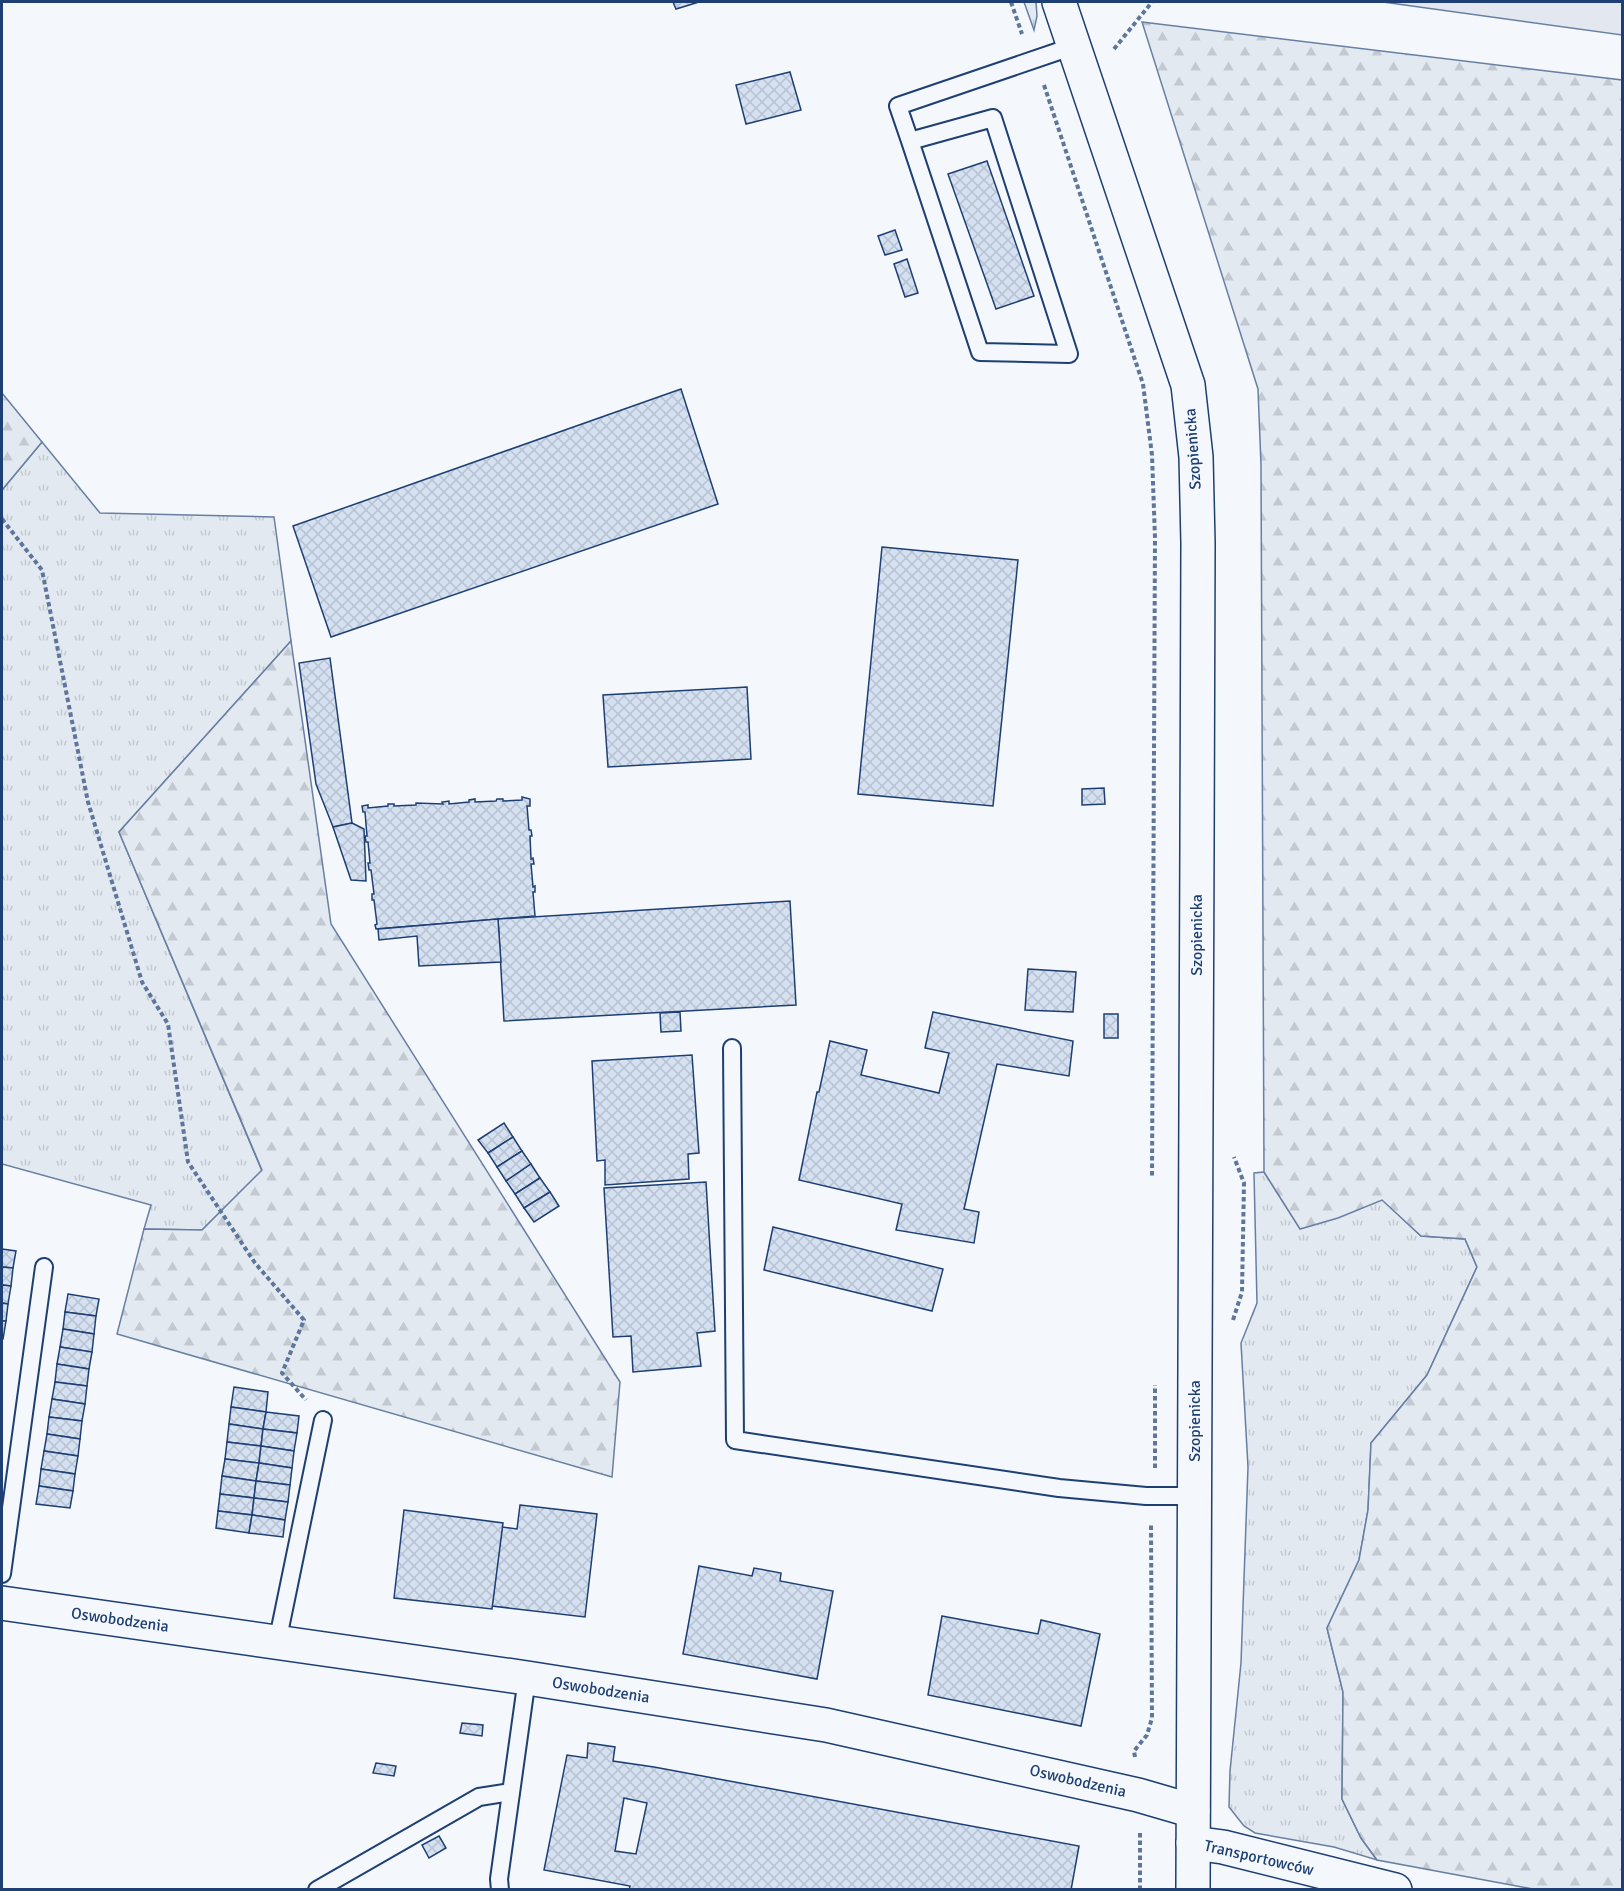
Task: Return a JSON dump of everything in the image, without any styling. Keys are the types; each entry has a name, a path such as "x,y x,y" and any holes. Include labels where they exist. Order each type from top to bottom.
{"street":[{"name":"Szopienicka","path":"1059,2 1188,385 1196,457 1198,624 1193,1890"},
{"name":"Oswobodzenia","path":"2,1603 527,1678 826,1725 1138,1795 1193,1811"},
{"name":"Transportowców","path":"1193,1843 1222,1847 1395,1890"}],"lane":[{"path":"910,141 993,118 1069,354 980,352 898,106 1074,46"},
{"path":"732,1048 735,1440 1059,1488 1153,1497 1194,1496"},
{"path":"2,1574 44,1267"},
{"path":"277,1643 323,1420"},
{"path":"500,1890 499,1879 527,1678"},
{"path":"317,1890 479,1797 511,1792"}],"path":[{"path":"1011,2 1033,60"},
{"path":"1114,49 1152,2"},
{"path":"1044,86 1138,367 1149,419 1155,538 1152,1178"},
{"path":"2,519 42,570 88,802 141,982 168,1024 188,1162 255,1263 304,1320 282,1373 323,1420"},
{"path":"1134,1751 1147,1735 1152,1718 1151,1522 1155,1385"},
{"path":"1140,1831 1140,1890"}],"green space":[{"path":"1024,2 1036,2 1037,16 1034,30"},
{"path":"1142,22 1622,80 1622,1889 1533,1889 1377,1860 1361,1838 1342,1799 1343,1692 1327,1628 1359,1560 1368,1510 1371,1443 1427,1375 1477,1267 1465,1239 1421,1236 1382,1200 1338,1218 1300,1229 1264,1172 1261,465 1258,389"},
{"path":"2,393 42,442 2,490"},
{"path":"42,442 100,513 274,517 291,641 119,832 262,1171 202,1230 144,1229 151,1205 2,1164 2,490"},
{"path":"291,641 331,924 620,1382 612,1477 117,1334 144,1229 202,1230 262,1170 119,832"},
{"path":"1264,1172 1300,1228 1381,1198 1421,1236 1465,1239 1477,1267 1427,1375 1371,1443 1368,1510 1359,1560 1327,1628 1343,1692 1342,1799 1361,1838 1377,1860 1334,1847 1255,1833 1244,1826 1229,1807 1230,1771 1241,1663 1248,1467 1241,1343 1257,1303 1254,1173"}],"shaded area":[{"path":"1383,2 1622,2 1622,35"}],"building":[{"path":"673,2 699,2 676,9"},
{"path":"790,72 801,110 746,124 736,85"},
{"path":"987,161 1034,296 996,309 948,174"},
{"path":"895,230 902,250 885,255 878,236"},
{"path":"907,259 918,293 905,297 894,264"},
{"path":"681,389 718,504 331,637 293,526"},
{"path":"882,547 1018,560 993,806 858,794"},
{"path":"330,658 352,823 333,827 316,784 299,663"},
{"path":"747,687 751,759 608,767 603,695"},
{"path":"1104,788 1105,804 1082,805 1082,789"},
{"path":"522,797 530,799 530,806 527,806 529,830 532,836 530,836 531,859 533,858 534,864 531,864 533,887 535,886 535,892 533,892 535,916 376,929 374,900 372,900 372,894 374,894 368,863 370,863 368,842 365,836 367,836 365,812 362,806 368,805 368,808 388,806 388,804 394,804 394,806 416,805 416,803 443,804 442,802 449,801 449,804 469,802 475,799 475,802 496,801 497,799 522,800"},
{"path":"352,823 364,829 366,881 351,880 333,827"},
{"path":"790,901 796,1005 504,1021 498,919"},
{"path":"498,919 501,962 419,966 417,936 379,940 378,929"},
{"path":"1028,969 1076,972 1073,1012 1025,1010"},
{"path":"680,1012 681,1031 661,1032 660,1013"},
{"path":"933,1012 1073,1041 1069,1076 997,1064 964,1209 979,1212 974,1243 896,1230 902,1204 799,1180 830,1041 867,1050 861,1075 939,1093 949,1053 925,1048"},
{"path":"1104,1014 1118,1014 1118,1038 1104,1038"},
{"path":"692,1055 699,1153 688,1154 689,1179 605,1185 605,1160 597,1161 592,1061"},
{"path":"504,1123 513,1137 488,1153 478,1140"},
{"path":"513,1137 522,1151 497,1167 488,1153"},
{"path":"522,1151 531,1164 506,1181 497,1167"},
{"path":"531,1164 540,1178 515,1194 506,1181"},
{"path":"540,1178 550,1192 524,1208 515,1194"},
{"path":"706,1182 715,1331 697,1333 701,1366 633,1372 631,1336 613,1337 604,1188"},
{"path":"550,1192 559,1206 534,1222 524,1208"},
{"path":"773,1227 943,1269 932,1311 764,1270"},
{"path":"2,1249 16,1251 13,1268 2,1267"},
{"path":"2,1267 13,1268 11,1286 2,1285"},
{"path":"2,1285 11,1286 8,1304 2,1303"},
{"path":"68,1294 99,1299 96,1316 65,1312"},
{"path":"2,1303 8,1304 6,1321 2,1321"},
{"path":"65,1312 96,1316 94,1334 63,1329"},
{"path":"2,1321 6,1321 3,1339 2,1339"},
{"path":"63,1329 94,1334 92,1352 60,1347"},
{"path":"60,1347 92,1352 89,1369 57,1364"},
{"path":"57,1364 89,1369 87,1386 55,1382"},
{"path":"55,1382 87,1386 85,1404 52,1399"},
{"path":"234,1387 268,1392 266,1412 231,1407"},
{"path":"52,1399 85,1404 82,1421 49,1417"},
{"path":"231,1407 266,1412 263,1429 229,1424"},
{"path":"266,1412 299,1416 297,1433 263,1429"},
{"path":"49,1417 82,1421 80,1439 47,1434"},
{"path":"229,1424 263,1429 261,1446 227,1442"},
{"path":"263,1429 297,1433 294,1451 261,1446"},
{"path":"47,1434 80,1439 78,1456 44,1451"},
{"path":"227,1442 261,1446 259,1463 225,1459"},
{"path":"261,1446 294,1451 292,1468 259,1463"},
{"path":"44,1451 78,1456 75,1474 41,1469"},
{"path":"225,1459 259,1463 256,1481 222,1476"},
{"path":"259,1463 292,1468 290,1485 256,1481"},
{"path":"41,1469 75,1474 73,1491 39,1486"},
{"path":"222,1476 256,1481 254,1498 220,1494"},
{"path":"256,1481 290,1485 288,1502 254,1498"},
{"path":"39,1486 73,1491 70,1508 36,1504"},
{"path":"220,1494 254,1498 252,1515 218,1511"},
{"path":"254,1498 288,1502 285,1520 252,1515"},
{"path":"520,1505 597,1514 585,1617 492,1606 502,1527 517,1529"},
{"path":"404,1510 503,1523 492,1609 394,1598"},
{"path":"218,1511 252,1515 249,1533 216,1528"},
{"path":"252,1515 285,1520 283,1537 249,1533"},
{"path":"699,1566 752,1576 754,1568 781,1573 780,1581 833,1591 817,1679 683,1654"},
{"path":"942,1616 1038,1634 1041,1620 1100,1634 1081,1726 928,1695"},
{"path":"462,1723 483,1725 482,1736 460,1733"},
{"path":"588,1743 615,1747 613,1761 1079,1846 1071,1890 629,1890 630,1886 544,1870 567,1755 587,1758","holes":["624,1798 647,1803 636,1854 615,1851"]},
{"path":"376,1763 396,1766 394,1776 373,1773"},
{"path":"439,1836 446,1848 429,1858 422,1845"}]}
